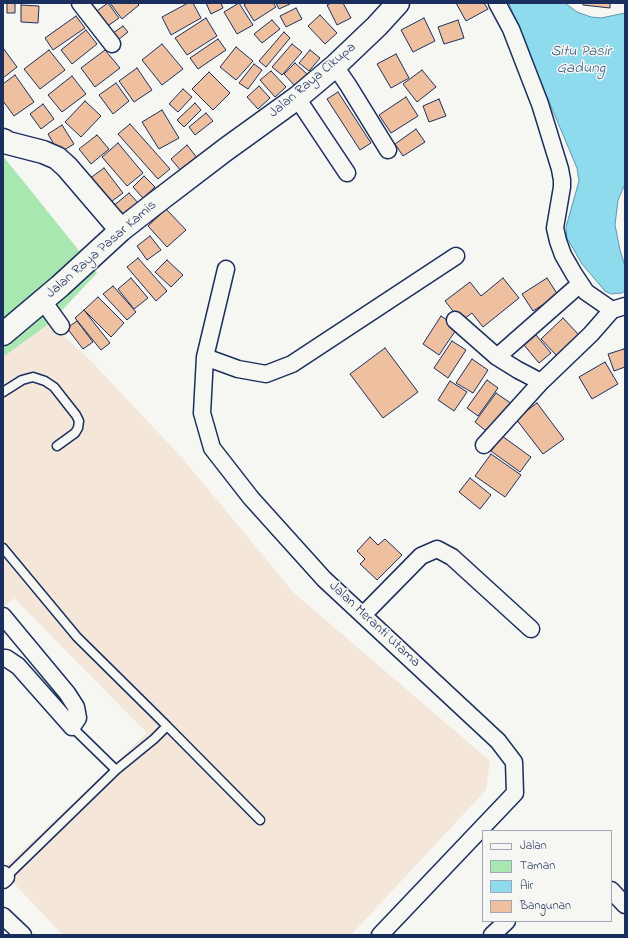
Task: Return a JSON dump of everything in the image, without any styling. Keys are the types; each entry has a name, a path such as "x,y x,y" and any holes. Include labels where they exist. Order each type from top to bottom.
{"main road":[{"name":"Jalan Raya Cikupa","path":"203,168 225,150 297,98 377,26 398,3"},
{"path":"3,140 8,143 43,152 57,158 68,167 121,230"},
{"name":"Jalan Raya Pasar Kamis","path":"3,334 121,230 203,168"}],"street":[{"path":"80,3 112,44"},
{"path":"484,445 541,382 618,308 594,298 586,292 563,255 555,228 562,187 560,169 540,104 511,30 497,3"},
{"path":"334,66 348,85 388,150"},
{"path":"297,98 347,173"},
{"path":"205,357 238,369 266,374 292,364 456,256"},
{"name":"Jalan Meranti Utama","path":"226,269 205,357 202,413 212,448 251,498 324,579 498,741 514,762 515,793 380,935"},
{"path":"497,356 580,284"},
{"path":"42,301 61,326"},
{"path":"455,320 497,356 518,370 541,382"},
{"path":"363,615 421,556 437,549 452,557 531,629"},
{"path":"3,616 67,693 76,707 78,718 72,727 18,666 6,658 3,658"},
{"path":"612,891 625,905"},
{"path":"3,916 23,935"},
{"path":"492,935 505,922"}],"lane":[{"path":"3,392 22,380 33,377 54,387 79,421 78,428 75,433 57,446"},
{"path":"3,548 77,637 260,820"},
{"path":"4,877 116,770 154,739 167,726"},
{"path":"72,727 116,770"}],"shaded area":[{"path":"50,323 90,360 183,459 294,593 490,761 486,790 351,935 63,935 3,872 3,869 147,733 14,598 3,608 3,357"}],"green space":[{"path":"3,156 97,273 50,323 3,357"}],"water":[{"name":"Situ Pasir Gadung","path":"509,3 565,3 577,12 591,17 601,18 625,13 625,184 618,200 615,225 625,266 625,291 622,293 611,294 605,291 582,264 567,238 566,227 579,181 577,168"}],"building":[{"path":"7,3 15,3 15,13 7,13"},
{"path":"108,3 119,18 102,30 91,15"},
{"path":"110,3 137,3 139,5 122,19"},
{"path":"188,3 193,3 201,18 171,35 162,17"},
{"path":"206,3 221,3 223,8 211,14"},
{"path":"239,3 253,25 237,34 224,12"},
{"path":"247,3 273,3 276,7 254,21 244,5"},
{"path":"276,3 290,3 290,4 279,9"},
{"path":"331,3 343,3 351,18 337,25 327,5"},
{"path":"456,3 484,3 488,9 466,21"},
{"path":"583,3 610,3 610,8 583,5"},
{"path":"21,5 39,6 38,23 21,22"},
{"path":"296,8 302,19 286,27 280,16"},
{"path":"320,15 337,33 325,44 308,26"},
{"path":"76,16 85,28 53,50 45,38"},
{"path":"206,18 217,36 187,55 175,38"},
{"path":"424,18 435,41 413,52 401,30"},
{"path":"272,20 280,29 262,43 254,34"},
{"path":"458,20 464,38 444,44 438,27"},
{"path":"123,26 128,32 114,43 109,36"},
{"path":"86,30 97,44 72,64 61,50"},
{"path":"284,32 290,38 266,67 259,61"},
{"path":"218,39 226,50 198,69 190,58"},
{"path":"162,44 183,69 162,85 142,60"},
{"path":"292,44 302,52 282,75 272,67"},
{"path":"236,47 253,61 236,80 220,67"},
{"path":"3,48 17,67 3,78"},
{"path":"49,50 65,70 40,89 24,69"},
{"path":"105,50 120,68 95,87 81,68"},
{"path":"310,50 320,58 309,71 299,63"},
{"path":"396,54 409,78 391,88 377,64"},
{"path":"295,63 307,74 295,86 284,74"},
{"path":"254,64 262,70 248,89 239,83"},
{"path":"137,68 152,90 134,102 119,81"},
{"path":"422,70 436,87 417,102 403,84"},
{"path":"271,71 286,87 275,97 260,80"},
{"path":"209,72 230,93 213,110 192,89"},
{"path":"15,75 34,102 14,116 3,101 3,84"},
{"path":"72,76 86,94 62,112 48,95"},
{"path":"116,83 129,101 113,114 99,95"},
{"path":"259,86 270,98 258,109 247,97"},
{"path":"183,89 192,97 178,112 169,104"},
{"path":"338,92 371,143 360,150 327,99"},
{"path":"406,97 418,116 391,133 379,115"},
{"path":"439,99 446,116 429,122 423,106"},
{"path":"85,101 101,116 81,137 65,122"},
{"path":"195,103 201,110 184,127 177,120"},
{"path":"43,104 54,119 41,129 30,114"},
{"path":"162,110 179,138 159,149 142,122"},
{"path":"206,113 213,121 195,135 189,127"},
{"path":"130,124 170,169 158,179 118,134"},
{"path":"62,125 74,144 59,153 48,134"},
{"path":"416,129 425,142 403,156 395,144"},
{"path":"97,135 109,149 91,164 79,149"},
{"path":"118,143 143,173 127,186 102,157"},
{"path":"187,145 198,159 182,172 171,159"},
{"path":"104,168 123,193 108,204 89,179"},
{"path":"144,176 155,187 143,198 133,187"},
{"path":"129,193 140,205 123,220 112,207"},
{"path":"166,209 186,230 167,247 148,226"},
{"path":"150,236 161,250 147,260 137,246"},
{"path":"138,258 167,291 156,301 127,267"},
{"path":"167,260 183,275 171,287 155,272"},
{"path":"131,278 148,298 134,309 118,289"},
{"path":"503,278 519,298 483,327 472,313 461,321 445,301 470,282 481,296"},
{"path":"547,278 558,295 533,311 522,294"},
{"path":"113,286 136,312 127,320 103,294"},
{"path":"98,297 124,323 111,337 84,310"},
{"path":"84,310 110,343 101,350 75,318"},
{"path":"441,316 458,327 439,355 423,344"},
{"path":"563,318 579,335 557,356 541,339"},
{"path":"77,321 93,342 83,349 67,328"},
{"path":"536,335 551,353 539,363 524,345"},
{"path":"452,341 466,350 448,378 434,368"},
{"path":"385,348 418,392 383,418 350,374"},
{"path":"624,349 625,367 614,371 608,354"},
{"path":"472,359 488,370 473,393 456,383"},
{"path":"605,362 618,384 592,399 579,377"},
{"path":"487,380 498,388 478,416 467,408"},
{"path":"450,381 467,392 454,411 438,400"},
{"path":"496,393 512,404 490,434 475,422"},
{"path":"537,403 564,439 543,454 516,419"},
{"path":"502,436 531,457 520,472 491,451"},
{"path":"491,454 521,475 505,497 475,476"},
{"path":"470,478 491,495 480,509 459,492"},
{"path":"370,537 378,545 385,539 402,555 377,580 360,564 365,559 357,551"}]}
